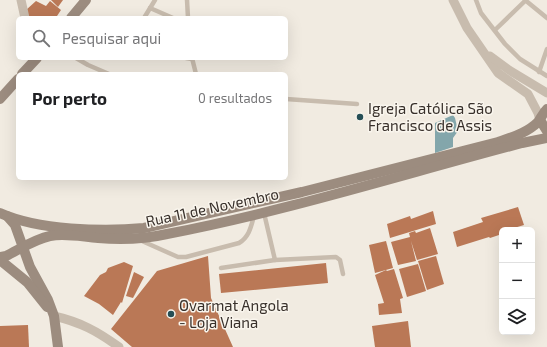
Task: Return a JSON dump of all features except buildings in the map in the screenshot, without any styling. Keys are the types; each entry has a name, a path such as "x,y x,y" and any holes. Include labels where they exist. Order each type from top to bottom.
{"main road":[{"path":"73,16 86,0"},
{"path":"24,72 33,60"},
{"path":"0,99 16,81"},
{"name":"Rua 11 de Novembro","path":"2,213 28,222 61,227 120,230 144,228 302,192 498,142 525,132 540,120 547,109"},
{"path":"540,120 547,131"},
{"name":"Rua 11 de Novembro","path":"0,257 6,256 42,238 59,235 137,239 166,234 259,213 522,143 547,138"},
{"path":"2,213 15,225 30,267 48,300 54,316 58,347"},
{"path":"0,260 27,282 54,316"}],"street":[{"path":"21,0 25,16"},
{"path":"453,0 467,28 498,72 528,94 540,120"},
{"path":"484,52 509,70 547,93"},
{"path":"54,316 87,327 106,337 119,347"}],"lane":[{"path":"145,16 154,0"},
{"path":"187,0 188,16"},
{"path":"476,0 481,13 505,44 520,59 547,76"},
{"path":"495,30 525,1 547,18"},
{"path":"150,8 168,16"},
{"path":"539,72 547,49"},
{"path":"79,60 104,72"},
{"path":"192,60 196,72"},
{"path":"288,99 357,104"},
{"path":"137,239 178,257 186,257 239,243 245,240 259,213"},
{"path":"259,213 275,260"},
{"path":"221,268 275,260 336,257 340,260 343,274"}],"water":[{"path":"453,115 458,131 453,138 453,147 435,153 435,123"}],"place":[{"name":"Igreja Católica São Francisco de Assis","path":"360,117"},
{"name":"Ovarmat Angola - Loja Viana","path":"171,314"}]}
